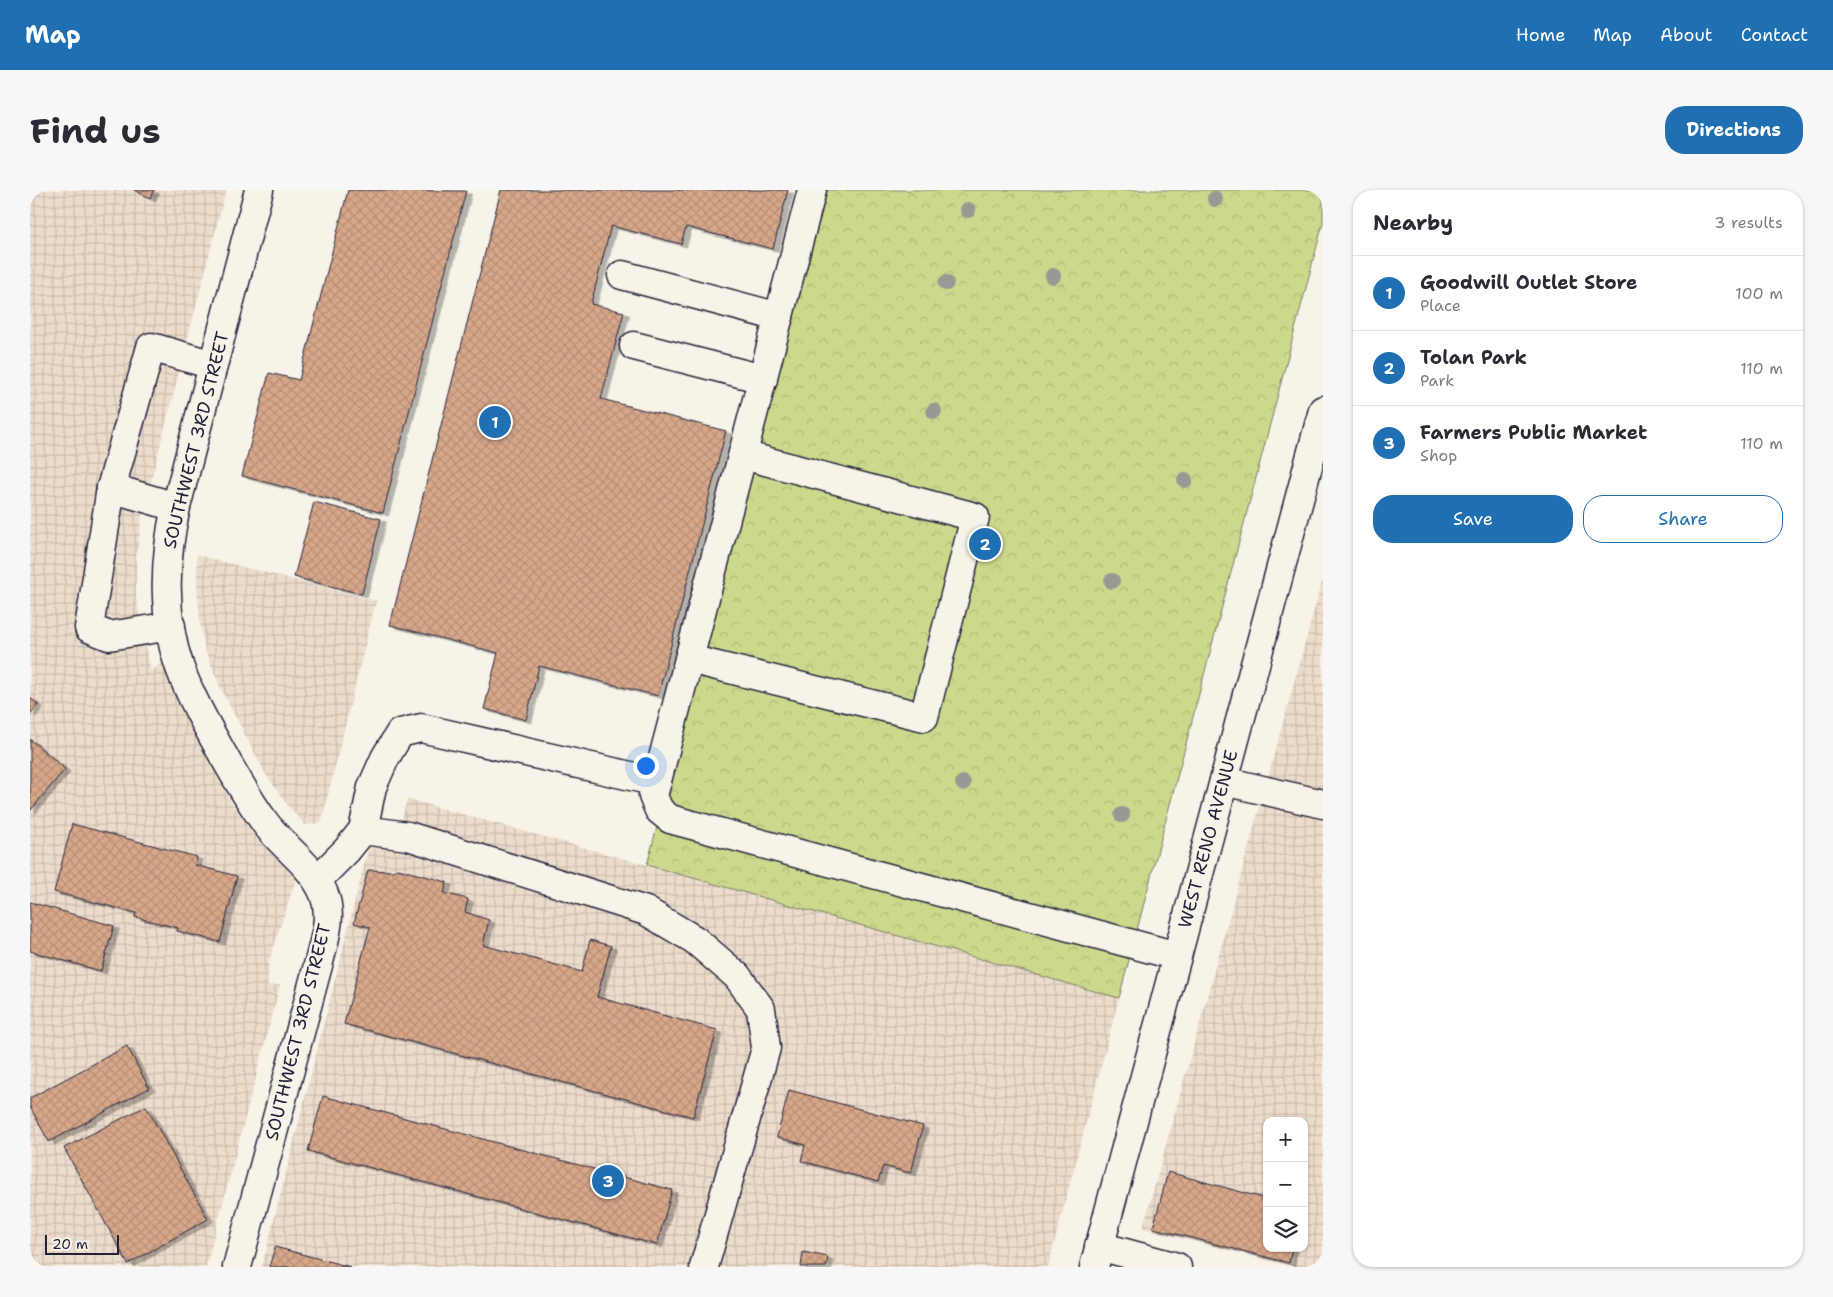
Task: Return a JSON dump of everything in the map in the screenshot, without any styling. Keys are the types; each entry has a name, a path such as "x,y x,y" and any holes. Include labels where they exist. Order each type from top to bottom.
{"street":[{"name":"SOUTHWEST 3RD STREET","path":"237,1267 326,935 328,908 325,896 317,880 270,830 240,787 203,719 180,668 171,626 167,566 169,541 176,507 259,190"},
{"path":"812,190 657,782 654,796 659,810 670,820 1177,956"},
{"path":"622,274 779,317"},
{"path":"171,626 109,636 89,628 111,488 151,346 213,365"},
{"path":"634,346 762,379"},
{"name":"WEST RENO AVENUE","path":"1096,1257 1322,419"},
{"path":"689,659 924,717 975,518 743,455"},
{"path":"111,488 176,507"},
{"path":"317,880 348,850 362,830 372,787 385,758 400,733 421,728 657,782"},
{"path":"1224,781 1323,804"},
{"path":"362,830 408,836 646,911 696,940 737,976 762,1009 766,1048 704,1267"},
{"path":"1096,1257 1177,1267"}],"shaded area":[{"path":"30,190 226,190 142,516 136,558 136,597 151,671 164,662 181,710 231,802 254,835 296,879 269,961 268,986 280,985 206,1267 30,1267"},
{"path":"197,555 376,601 321,823 305,825 288,806 265,773 221,689 205,650 200,622"},
{"path":"1323,578 1323,1267 1296,1267 1143,1228"},
{"path":"407,799 1119,998 1048,1267 262,1267 369,846 396,842"}],"green space":[{"path":"823,190 1323,190 1323,223 1119,998 647,865"}],"building":[{"path":"134,190 154,190 150,198"},
{"path":"348,190 466,191 383,513 242,476 269,373 299,380"},
{"path":"501,190 788,190 773,249 686,227 681,244 611,226 591,304 624,312 601,399 726,431 658,696 539,666 526,720 484,709 498,653 390,625"},
{"path":"314,502 381,519 362,594 294,577"},
{"path":"30,697 38,705 30,714"},
{"path":"30,739 65,769 30,811"},
{"path":"72,824 197,857 195,865 237,876 220,942 177,931 178,928 135,917 136,913 54,892"},
{"path":"398,869 447,882 444,893 468,899 465,912 489,920 483,945 582,972 590,940 611,946 597,997 717,1030 693,1117 344,1024 370,927 354,923 368,870 393,871"},
{"path":"30,902 114,926 101,971 30,951"},
{"path":"127,1046 149,1088 49,1142 30,1107 30,1098"},
{"path":"789,1090 923,1126 911,1173 883,1166 878,1182 801,1161 805,1145 777,1137"},
{"path":"323,1096 672,1190 657,1245 308,1151"},
{"path":"146,1106 208,1219 128,1264 64,1148"},
{"path":"1168,1172 1263,1198 1263,1252 1291,1252 1289,1263 1153,1228"},
{"path":"275,1247 350,1267 269,1267"},
{"path":"803,1252 828,1257 826,1267 801,1267"}],"place":[{"name":"Goodwill Outlet Store","path":"495,422"},
{"name":"Tolan Park","path":"985,544"},
{"name":"Farmers Public Market","path":"608,1181"}]}
